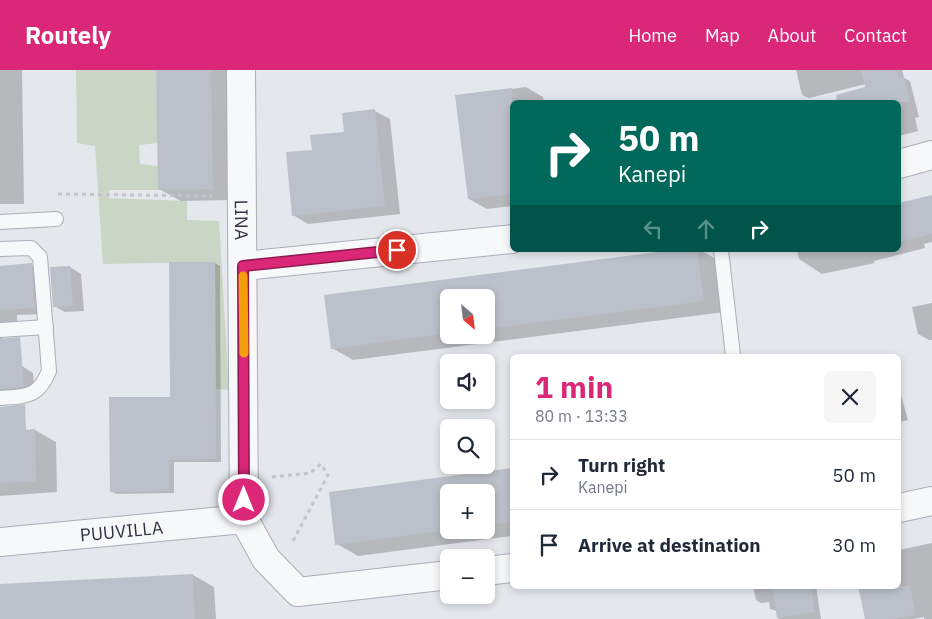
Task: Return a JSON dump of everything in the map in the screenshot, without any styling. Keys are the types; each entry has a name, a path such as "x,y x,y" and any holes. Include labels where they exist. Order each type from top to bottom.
{"street":[{"name":"LINA","path":"241,70 244,519 266,559 298,592 440,576"},
{"path":"901,163 932,155"},
{"path":"243,266 510,239"},
{"path":"901,508 932,501"},
{"name":"PUUVILLA","path":"0,542 244,519"},
{"path":"495,570 510,568"}],"lane":[{"path":"0,222 56,220"},
{"path":"0,249 31,248 40,257 49,371 44,384 28,396 0,398"},
{"path":"721,252 733,354"},
{"path":"0,330 46,327"}],"path":[{"path":"55,194 243,196"},
{"path":"244,480 310,473 321,464 328,475 291,544 266,559"}],"green space":[{"path":"76,70 156,70 158,143 139,145 140,164 158,166 158,190 109,190 109,198 187,201 187,220 219,221 229,390 216,389 215,262 103,264 95,146 77,143"}],"building":[{"path":"156,70 211,70 213,189 158,190"},
{"path":"861,70 897,70 899,77 904,76 910,102 901,102 901,100 837,100 836,95 865,87"},
{"path":"512,88 512,100 510,100 510,194 468,199 455,95"},
{"path":"375,109 385,206 292,216 286,152 312,150 310,135 344,132 342,113"},
{"path":"932,195 932,234 901,242 901,203"},
{"path":"657,252 697,252 704,301 495,328 495,289 440,289 440,334 331,349 324,295"},
{"path":"169,262 215,262 216,459 169,460 169,491 110,492 109,397 170,397"},
{"path":"32,263 35,308 0,310 0,266"},
{"path":"70,266 73,306 53,307 50,267"},
{"path":"20,337 24,387 0,389 0,339"},
{"path":"25,404 26,430 35,429 36,481 0,483 0,407"},
{"path":"510,468 510,522 495,524 495,484 440,484 440,531 335,545 329,492 466,474 495,474 495,470"},
{"path":"193,574 195,619 0,619 0,584"},
{"path":"901,586 910,586 916,615 895,619 865,619 859,589 901,589"},
{"path":"772,589 811,589 815,612 777,618"}],"slow traffic":[{"path":"243,276 244,353"}],"route":[{"path":"244,500 243,266 397,250"}]}
